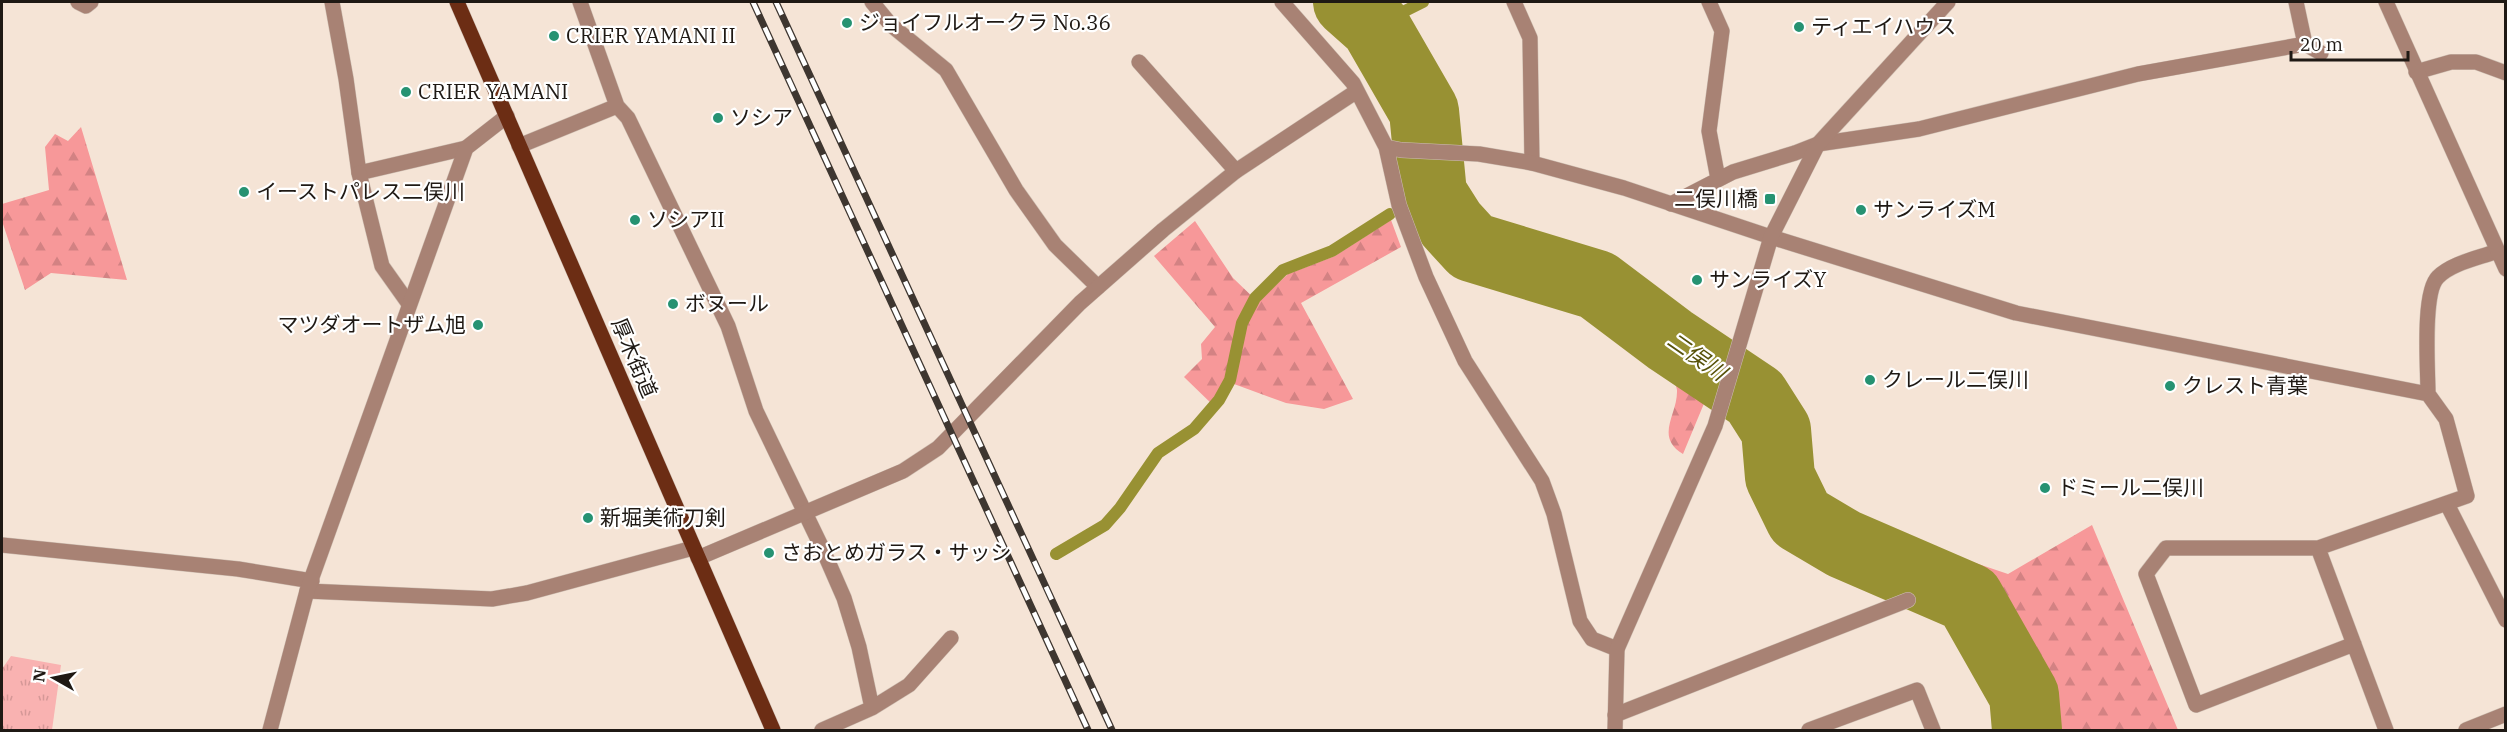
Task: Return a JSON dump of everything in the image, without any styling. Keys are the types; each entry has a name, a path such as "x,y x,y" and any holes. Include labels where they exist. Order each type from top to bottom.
{"main road":[{"name":"厚木街道","path":"457,2 773,730"}],"street":[{"path":"78,2 86,6 91,2"},
{"path":"332,2 359,173 382,266 408,303"},
{"path":"580,2 617,106 628,118 728,326 756,411 844,598 859,647 872,708"},
{"path":"872,2 891,25 946,70 1016,190 1055,245 1098,287"},
{"path":"1282,2 1353,83 1394,149 1398,205 1431,288 1466,361 1542,481 1554,514 1580,621 1592,639 1617,649"},
{"path":"1514,2 1530,38 1532,163"},
{"path":"1709,2 1722,31 1709,131 1719,179"},
{"path":"1908,600 1615,723 1617,649 1715,426 1738,356 1771,237 1818,144 1948,2"},
{"path":"2296,2 2305,44"},
{"path":"2386,2 2505,269"},
{"path":"1671,204 1733,172 1818,144 1919,129 2138,74 2305,44 2321,53"},
{"path":"1139,62 1236,171"},
{"path":"2416,72 2451,62 2476,62 2505,73"},
{"path":"2,545 238,569 309,586 492,599 527,593 695,553 903,471 938,448 1098,287 1163,230 1236,171 1357,91"},
{"path":"519,146 617,106"},
{"path":"359,173 466,148 507,116"},
{"path":"270,730 309,586 408,303 466,148"},
{"path":"1394,149 1453,152 1532,163 1624,188 1771,237 2016,313 2428,394"},
{"path":"2354,644 2196,705 2146,574 2166,548 2318,548 2467,496 2446,419 2428,394 2429,296 2437,278 2446,271 2497,251"},
{"path":"2447,504 2505,620"},
{"path":"2318,548 2386,730"},
{"path":"822,730 872,708 909,685 951,638"},
{"path":"1809,730 1917,690 1933,730"},
{"path":"2466,730 2505,714"}],"green space":[{"path":"81,127 127,280 51,273 25,290 2,221 2,204 49,190 45,147 55,134 68,141"},
{"path":"1391,220 1401,247 1301,303 1353,399 1324,409 1286,403 1234,384 1217,409 1184,377 1202,359 1201,344 1215,327 1154,256 1195,221 1233,278 1258,302 1288,274 1335,256"},
{"path":"1673,319 1690,321 1768,390 1788,416 1812,495 1833,515 2008,574 2092,525 2178,730 2040,730 2023,658 1975,594 1947,614 1863,575 1853,541 1810,514 1797,496 1788,469 1784,436 1764,402 1720,365 1683,454 1674,447 1669,432 1677,390 1655,348"},
{"path":"11,656 61,665 52,730 2,730 2,669"}],"waterway":[{"name":"二俣川","path":"1348,2 1375,26 1424,111 1432,194 1451,224 1472,247 1597,285 1670,340 1755,397 1776,430 1780,477 1800,518 1844,544 1969,598 2024,695 2027,730"},
{"path":"1375,26 1423,2"},
{"path":"1412,201 1432,194"},
{"path":"1056,554 1105,525 1120,508 1158,453 1194,429 1219,400 1230,380 1242,323 1255,298 1283,270 1332,251 1390,214"}],"railway":[{"path":"753,2 1088,730"},
{"path":"776,2 1112,730"}],"place":[{"name":"ジョイフルオークラ No.36","path":"847,23"},
{"name":"ティエイハウス","path":"1799,27"},
{"name":"CRIER YAMANI II","path":"554,36"},
{"name":"CRIER YAMANI","path":"406,92"},
{"name":"ソシア","path":"718,118"},
{"name":"イーストパレス二俣川","path":"244,192"},
{"name":"二俣川橋","path":"1770,199"},
{"name":"サンライズM","path":"1861,210"},
{"name":"ソシアII","path":"635,220"},
{"name":"サンライズY","path":"1697,280"},
{"name":"ボヌール","path":"673,304"},
{"name":"マツダオートザム旭","path":"478,325"},
{"name":"クレール二俣川","path":"1870,380"},
{"name":"クレスト青葉","path":"2170,386"},
{"name":"ドミール二俣川","path":"2045,488"},
{"name":"新堀美術刀剣","path":"588,518"},
{"name":"さおとめガラス・サッシ","path":"769,553"}]}
